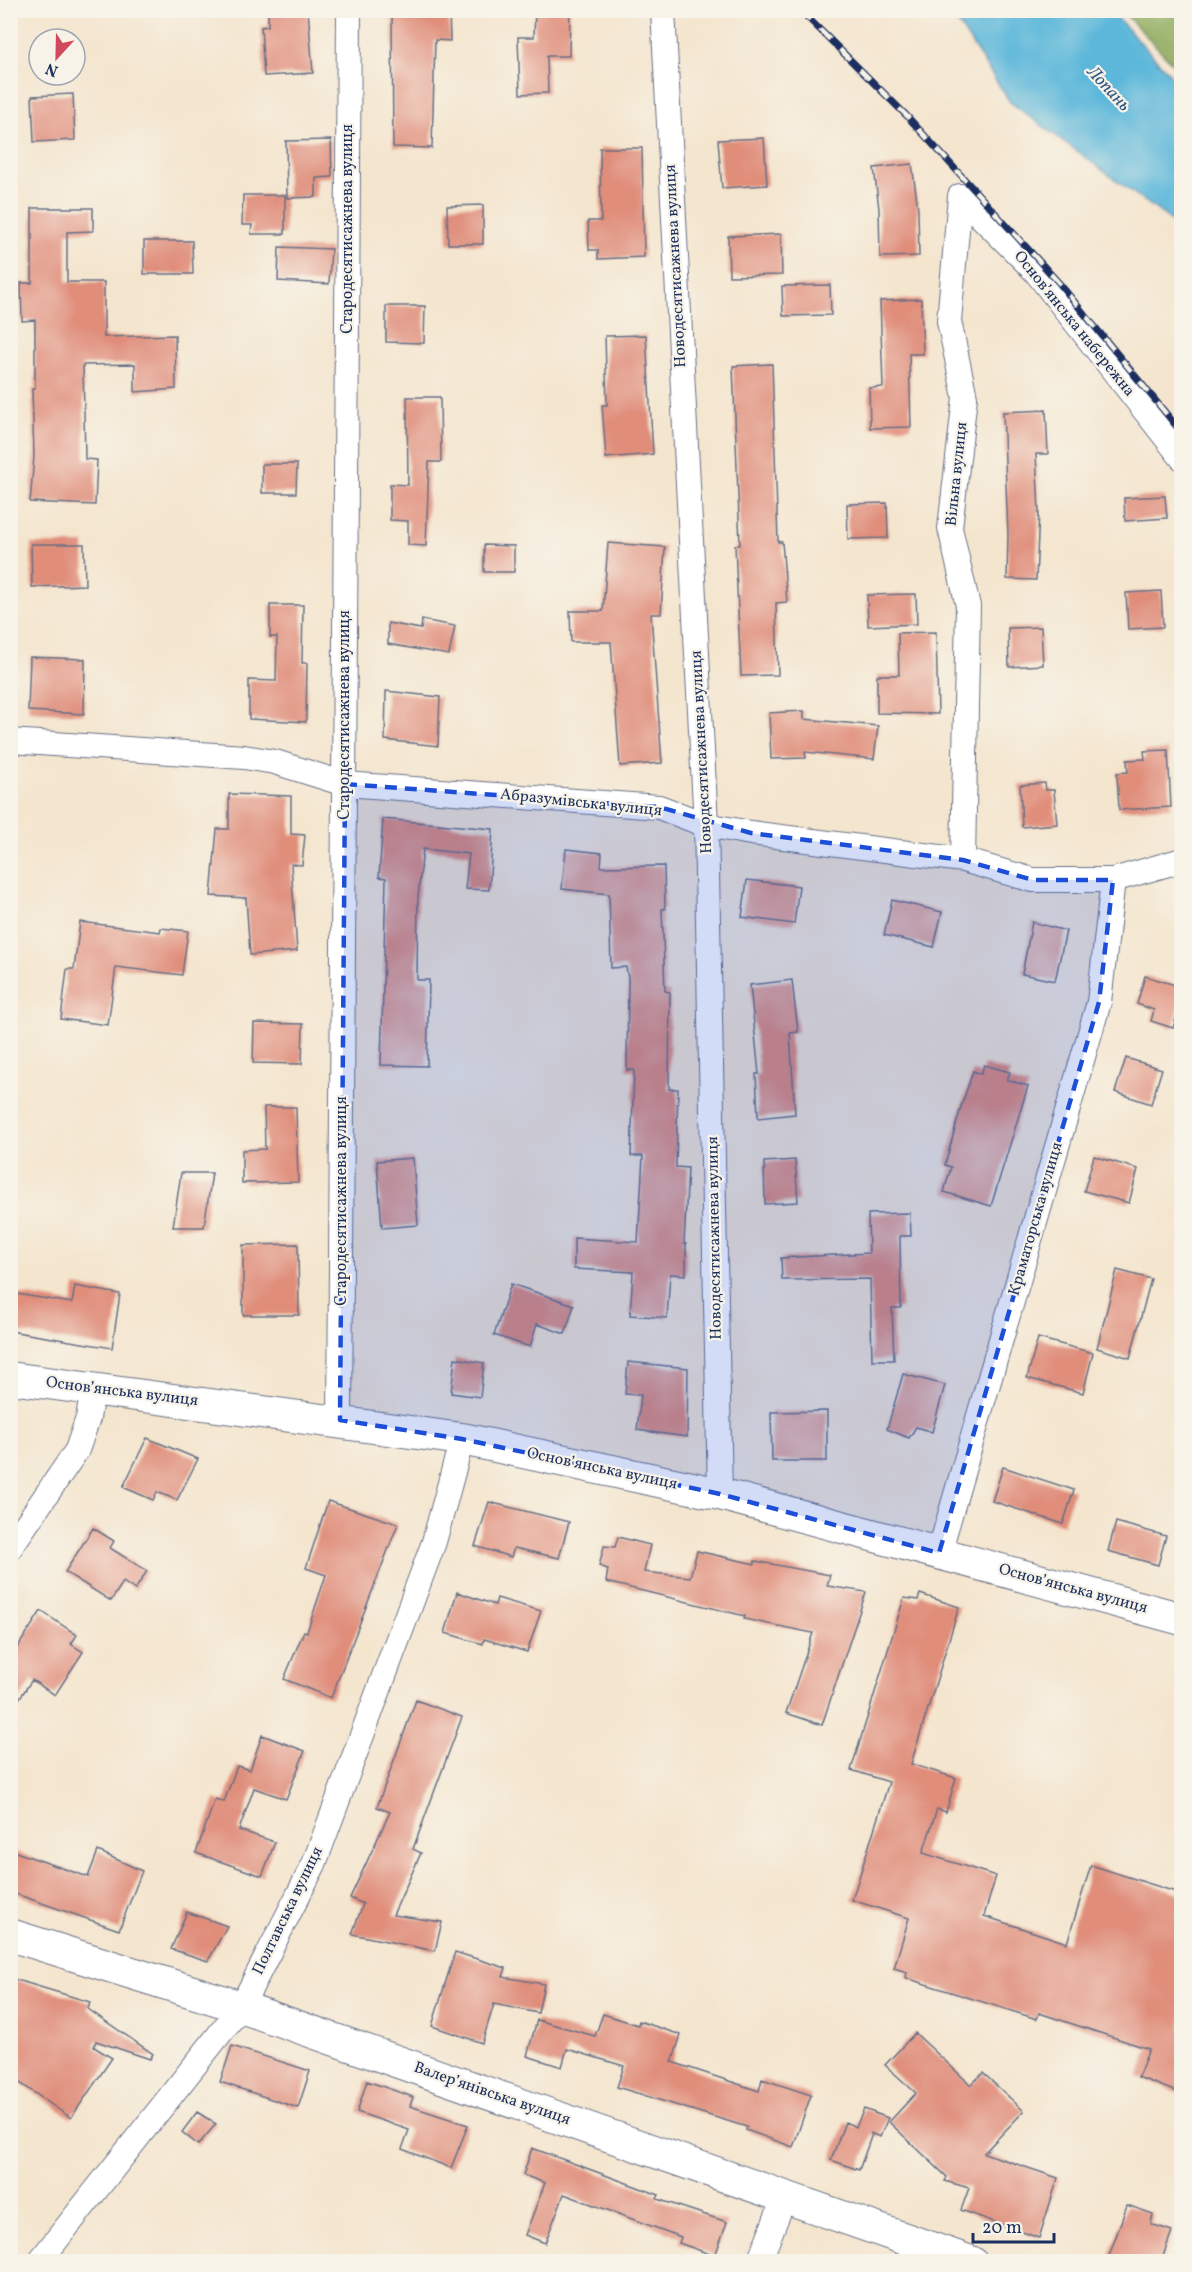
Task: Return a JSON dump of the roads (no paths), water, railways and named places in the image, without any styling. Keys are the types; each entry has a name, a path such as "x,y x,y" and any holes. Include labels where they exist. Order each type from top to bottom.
{"street":[{"name":"Стародесятисажнева вулиця","path":"340,1420 349,10"},
{"name":"Новодесятисажнева вулиця","path":"663,10 706,825 720,1494"},
{"name":"Основ’янська набережна","path":"960,196 1036,272 1182,458"},
{"name":"Вільна вулиця","path":"960,196 949,321 965,397 950,528 968,606 963,860"},
{"name":"Абразумівська вулиця","path":"10,741 244,757 275,762 345,783 659,807 706,825 751,833 963,860 1033,880 1113,880 1182,860"},
{"name":"Краматорська вулиця","path":"939,1553 1098,1002 1113,880"},
{"name":"Основ’янська вулиця","path":"10,1378 340,1420 462,1439 720,1494 1182,1619"},
{"path":"10,1548 77,1450 88,1418 93,1388"},
{"name":"Полтавська вулиця","path":"39,2262 241,2007 314,1864 434,1542 462,1439"},
{"name":"Валер’янівська вулиця","path":"10,1935 241,2007 971,2262"},
{"path":"759,2262 785,2196"}],"water":[{"name":"Лопань","path":"950,11 1111,11 1181,86 1181,233 1169,219 1010,102"}],"railway":[{"path":"800,10 906,115 1059,283 1182,433"}]}
